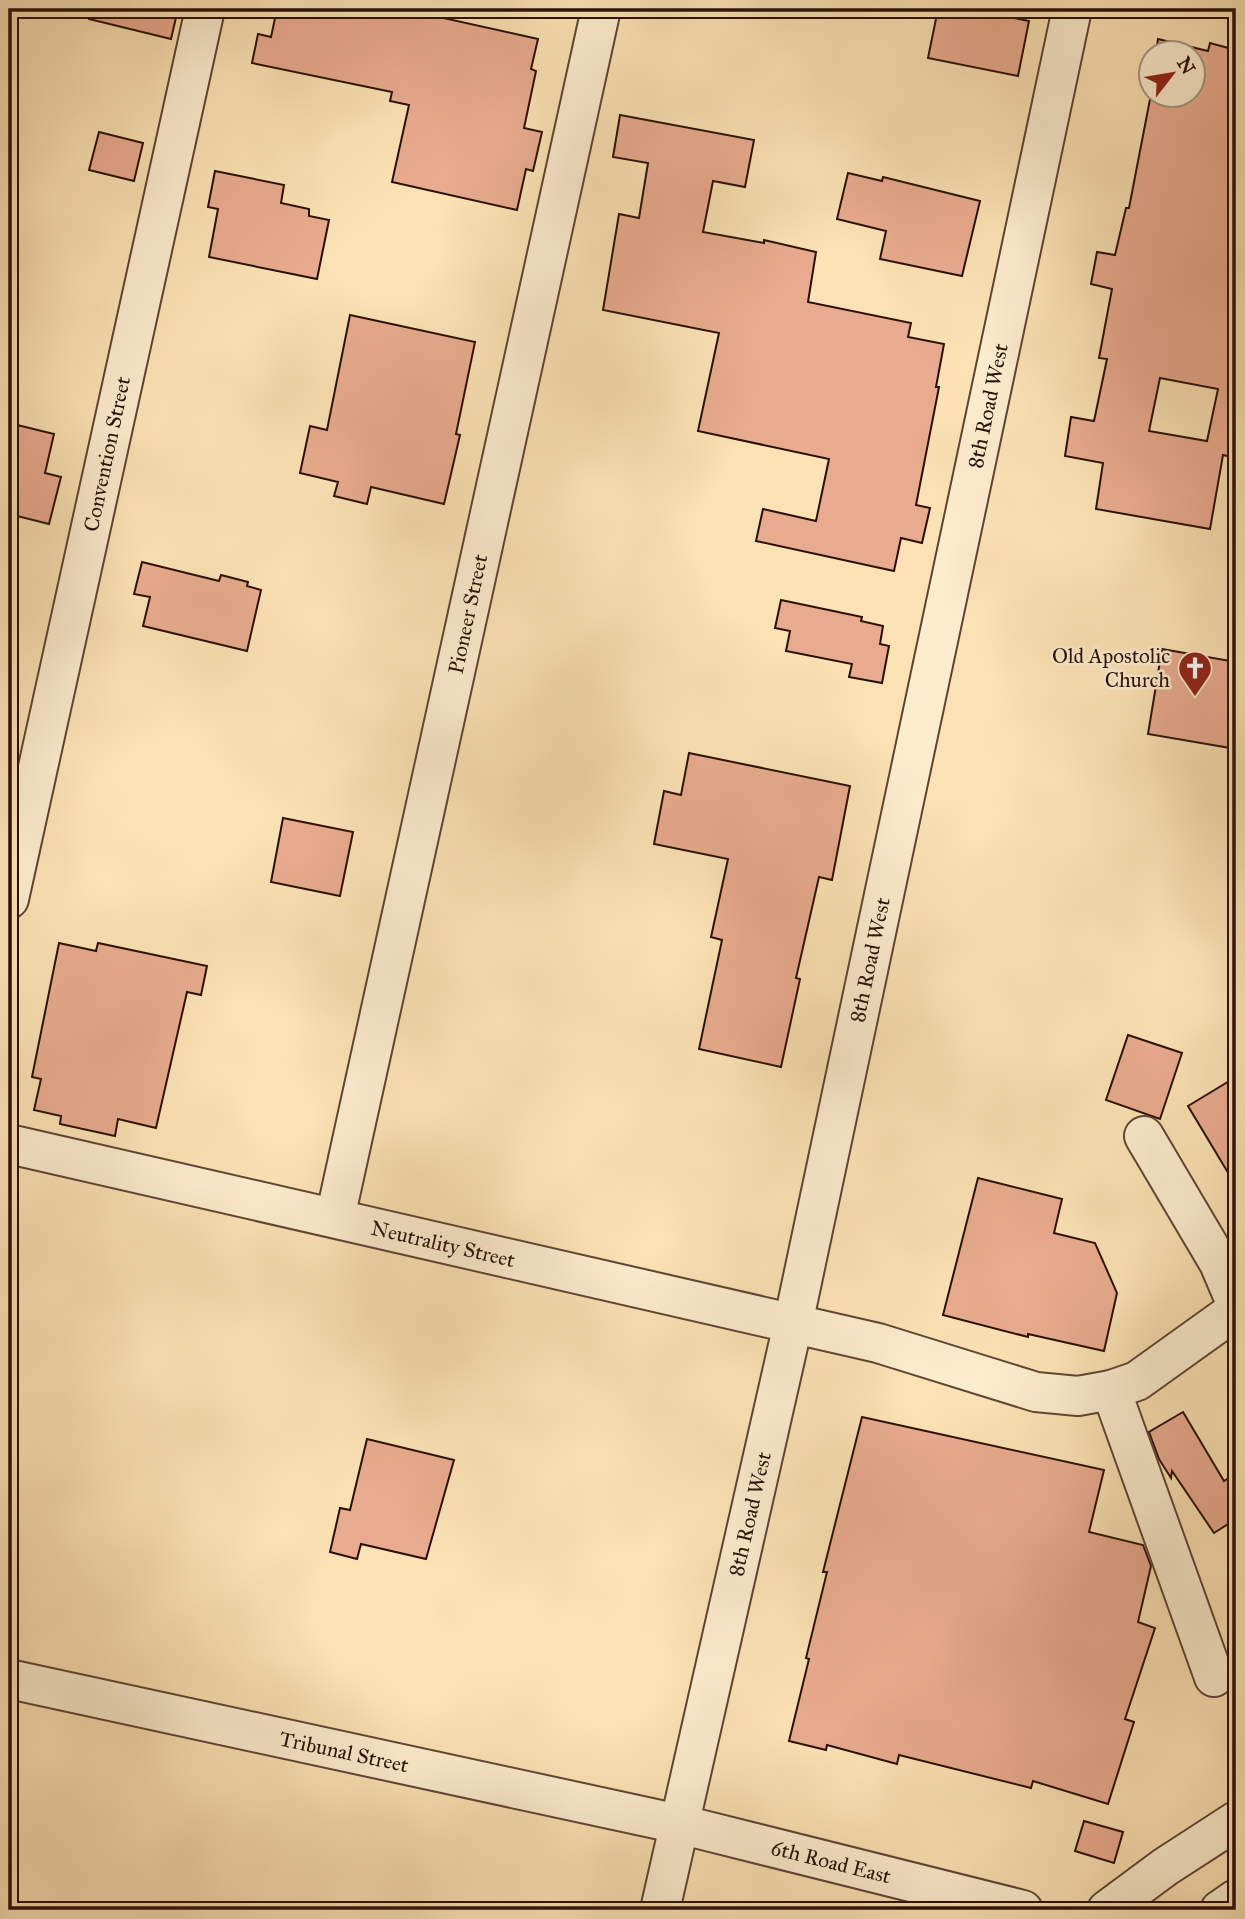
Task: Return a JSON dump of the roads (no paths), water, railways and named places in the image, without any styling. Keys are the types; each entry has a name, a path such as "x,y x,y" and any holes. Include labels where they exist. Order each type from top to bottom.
{"street":[{"name":"Convention Street","path":"9,899 205,9"},
{"name":"Pioneer Street","path":"335,1218 601,9"},
{"name":"8th Road West","path":"660,1910 793,1324 1072,9"},
{"path":"1144,1136 1219,1263 1236,1303"},
{"name":"Neutrality Street","path":"9,1144 878,1343 1036,1392 1078,1396 1111,1390 1137,1381 1236,1310"},
{"path":"1111,1390 1214,1677"},
{"name":"Tribunal Street","path":"9,1679 679,1824"},
{"path":"1107,1910 1165,1867 1236,1821"},
{"name":"6th Road East","path":"679,1824 1023,1910"},
{"path":"1220,1910 1236,1899"}],"place":[{"name":"Old Apostolic Church","path":"1195,698"}]}
